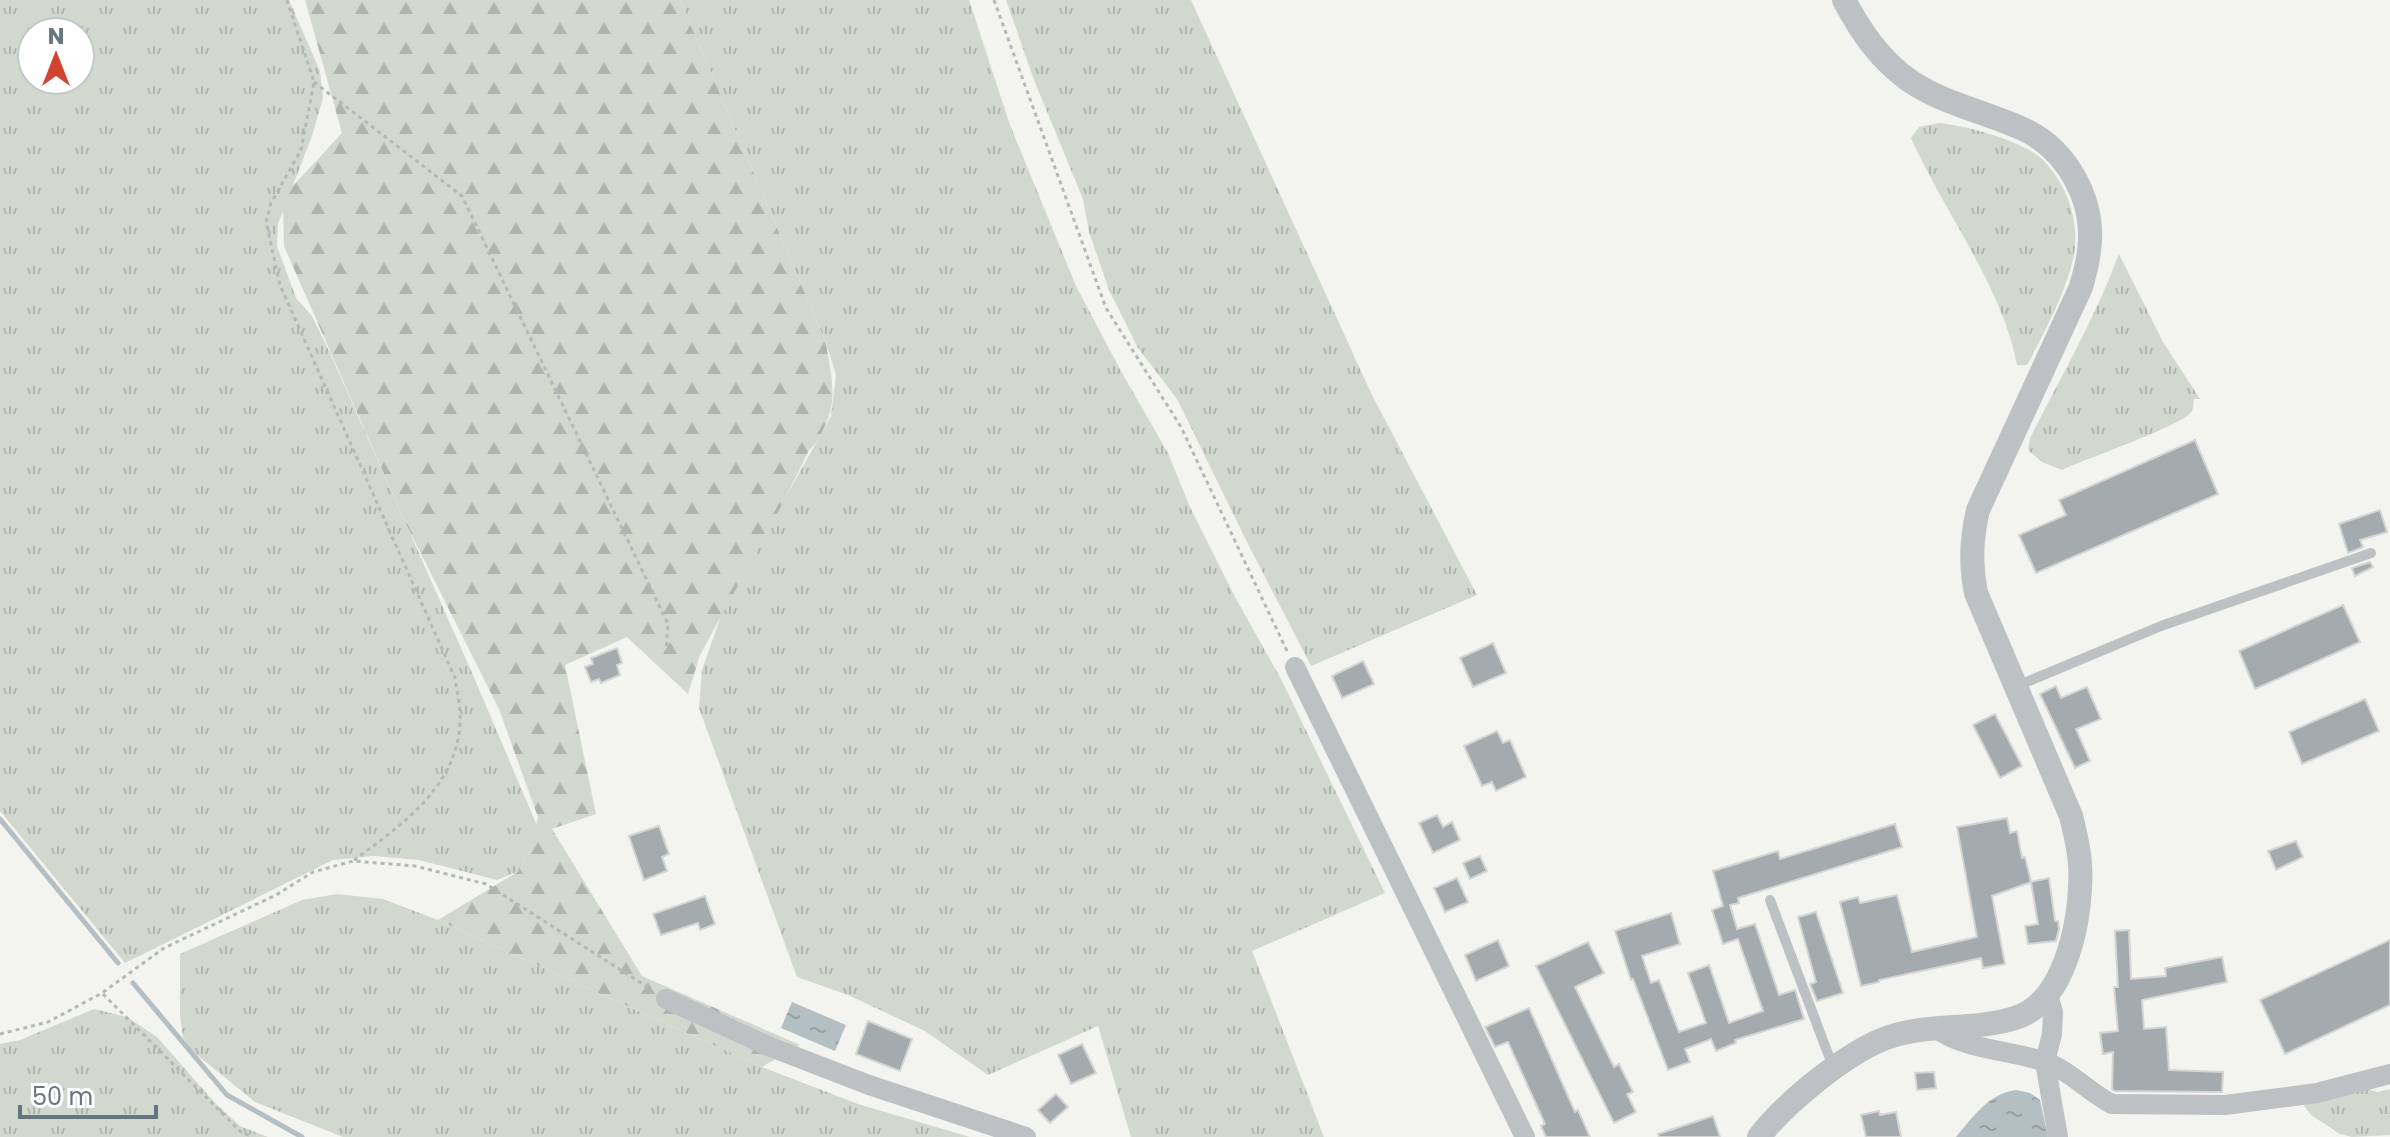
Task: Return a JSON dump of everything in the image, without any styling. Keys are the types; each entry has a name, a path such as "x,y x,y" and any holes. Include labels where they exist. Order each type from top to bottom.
{"street":[{"path":"1759,1137 1808,1088 1863,1049 1885,1038 1934,1027 2016,1018 2032,1010 2048,995 2064,964 2074,932 2078,900 2079,854 2071,816 1976,593 1971,565 1972,532 1988,487 2081,287 2090,249 2087,207 2073,173 2053,149 2025,130 1942,98 1911,82 1885,61 1863,34 1844,0"},
{"path":"1295,667 1525,1137"},
{"path":"2048,995 2053,1012 2052,1034 2045,1062 2058,1137"},
{"path":"666,999 768,1046 869,1085 1026,1137"},
{"path":"1934,1027 1948,1038 2045,1062 2071,1074 2096,1096 2112,1104 2225,1105 2317,1093 2390,1074"}],"lane":[{"path":"2016,687 2161,626 2371,553"},
{"path":"1770,900 1834,1069"}],"path":[{"path":"287,0 314,82 301,150 271,203 266,222 280,285 455,678 461,720 456,752 442,782 412,817 353,861"},
{"path":"994,0 1106,308 1181,427 1295,667"},
{"path":"314,82 462,196 668,624 666,651"},
{"path":"0,1034 48,1022 102,993 164,948 276,895 313,872 353,861 415,866 486,884 666,999"},
{"path":"102,993 241,1132 253,1137"}],"green space":[{"path":"0,0 289,0 320,71 323,98 312,136 278,224 277,246 296,298 312,316 329,351 538,828 519,871 497,880 419,860 374,856 333,860 125,963 0,811"},
{"path":"305,0 680,0 826,343 832,388 831,409 820,436 809,450 700,655 688,694 627,637 565,665 596,814 552,829 642,976 800,1045 762,1067 438,920 519,871 532,847 538,817 499,709 405,522 284,246 283,210 291,188 342,133"},
{"path":"680,0 969,0 1010,125 1076,286 1168,453 1189,505 1282,681 1385,893 1252,951 1324,1137 1131,1137 1098,1026 988,1075 925,1031 848,995 797,977 699,708 702,670 723,610 831,416 836,375 826,343"},
{"path":"1006,0 1191,0 1372,395 1477,595 1311,666 1177,399 1138,348 1109,290 1089,232 1083,199 1034,80"},
{"path":"1939,123 1994,135 2034,153 2060,182 2071,208 2075,249 2069,275 2027,365 2017,365 2010,336 1986,278 1911,138 1919,127"},
{"path":"2119,254 2163,342 2200,399 2194,399 2192,411 2172,425 2062,470 2042,462 2028,450 2030,438 2088,324"},
{"path":"337,894 383,899 438,920 762,1067 858,1104 970,1137 343,1137 255,1102 191,1050 183,1037 180,1016 180,954 302,900"},
{"path":"94,1009 127,1017 157,1037 216,1104 240,1126 268,1137 0,1137 0,1044 20,1040"},
{"path":"2364,1088 2378,1092 2390,1089 2390,1135 2352,1137 2340,1134 2311,1115 2304,1106 2309,1100"}],"water":[{"path":"792,1002 846,1025 835,1051 781,1028"},
{"path":"2016,1090 2030,1093 2040,1100 2048,1137 1956,1137 1989,1101"}],"building":[{"path":"2195,440 2218,494 2036,573 2019,535 2066,515 2059,500"},
{"path":"2380,510 2387,532 2360,540 2363,547 2348,553 2339,524"},
{"path":"2370,562 2373,567 2355,576 2352,568"},
{"path":"2343,605 2360,642 2255,689 2239,651"},
{"path":"1493,643 1506,673 1473,687 1460,658"},
{"path":"617,648 622,663 617,665 620,675 601,683 599,679 591,682 585,667 593,664 591,658"},
{"path":"1363,661 1374,684 1342,698 1332,676"},
{"path":"2056,686 2061,698 2087,687 2101,719 2076,729 2090,761 2075,768 2040,694"},
{"path":"2365,699 2379,731 2302,764 2289,732"},
{"path":"1995,714 2022,766 2000,778 1973,725"},
{"path":"1497,731 1503,743 1510,740 1526,777 1496,791 1492,782 1482,786 1464,746"},
{"path":"1437,815 1443,827 1452,822 1460,840 1433,853 1419,823"},
{"path":"2007,818 2010,833 2017,831 2031,882 1992,896 2005,964 1983,968 1981,958 1861,986 1840,902 1858,897 1860,903 1897,895 1912,952 1977,937 1957,827"},
{"path":"1895,824 1902,847 1738,898 1739,903 1730,905 1737,929 1755,924 1779,995 1795,990 1804,1019 1735,1040 1736,1043 1716,1051 1711,1039 1685,1049 1690,1062 1668,1070 1631,980 1615,931 1671,913 1680,944 1642,956 1651,983 1659,980 1679,1032 1706,1023 1688,973 1709,965 1729,1023 1763,1011 1738,939 1723,944 1712,910 1723,906 1713,871 1778,851 1780,859"},
{"path":"659,826 669,854 662,857 667,871 644,880 629,836"},
{"path":"2296,841 2303,857 2276,870 2268,851"},
{"path":"1480,856 1487,871 1470,879 1463,863"},
{"path":"1457,878 1468,902 1445,912 1434,888"},
{"path":"2049,878 2059,929 2056,941 2028,944 2025,926 2038,924 2031,882"},
{"path":"705,896 715,924 700,930 698,923 661,935 653,914"},
{"path":"1816,912 1843,993 1817,1001 1810,984 1816,982 1798,917"},
{"path":"2129,930 2131,979 2166,976 2165,968 2222,957 2227,982 2142,1000 2144,1029 2166,1027 2169,1070 2223,1072 2222,1092 2112,1089 2113,1052 2103,1054 2100,1033 2118,1031 2114,987 2118,987 2115,931"},
{"path":"1498,940 1509,966 1476,981 1465,955"},
{"path":"2390,940 2390,1005 2285,1054 2260,1000"},
{"path":"1588,942 1604,973 1575,987 1614,1067 1619,1064 1633,1092 1627,1094 1636,1112 1614,1123 1536,966"},
{"path":"1529,1008 1575,1112 1578,1110 1590,1137 1546,1137 1541,1126 1545,1124 1508,1042 1495,1047 1485,1027"},
{"path":"868,1021 912,1039 900,1071 856,1054"},
{"path":"1082,1044 1096,1073 1071,1084 1058,1055"},
{"path":"1934,1072 1936,1088 1917,1090 1915,1073"},
{"path":"1056,1094 1068,1107 1050,1123 1038,1110"},
{"path":"1879,1111 1880,1115 1896,1112 1901,1137 1866,1137 1861,1115"},
{"path":"1713,1116 1720,1137 1659,1137 1658,1134"}],"waterway":[{"path":"0,819 118,963"},
{"path":"133,983 227,1095 302,1137"}]}
